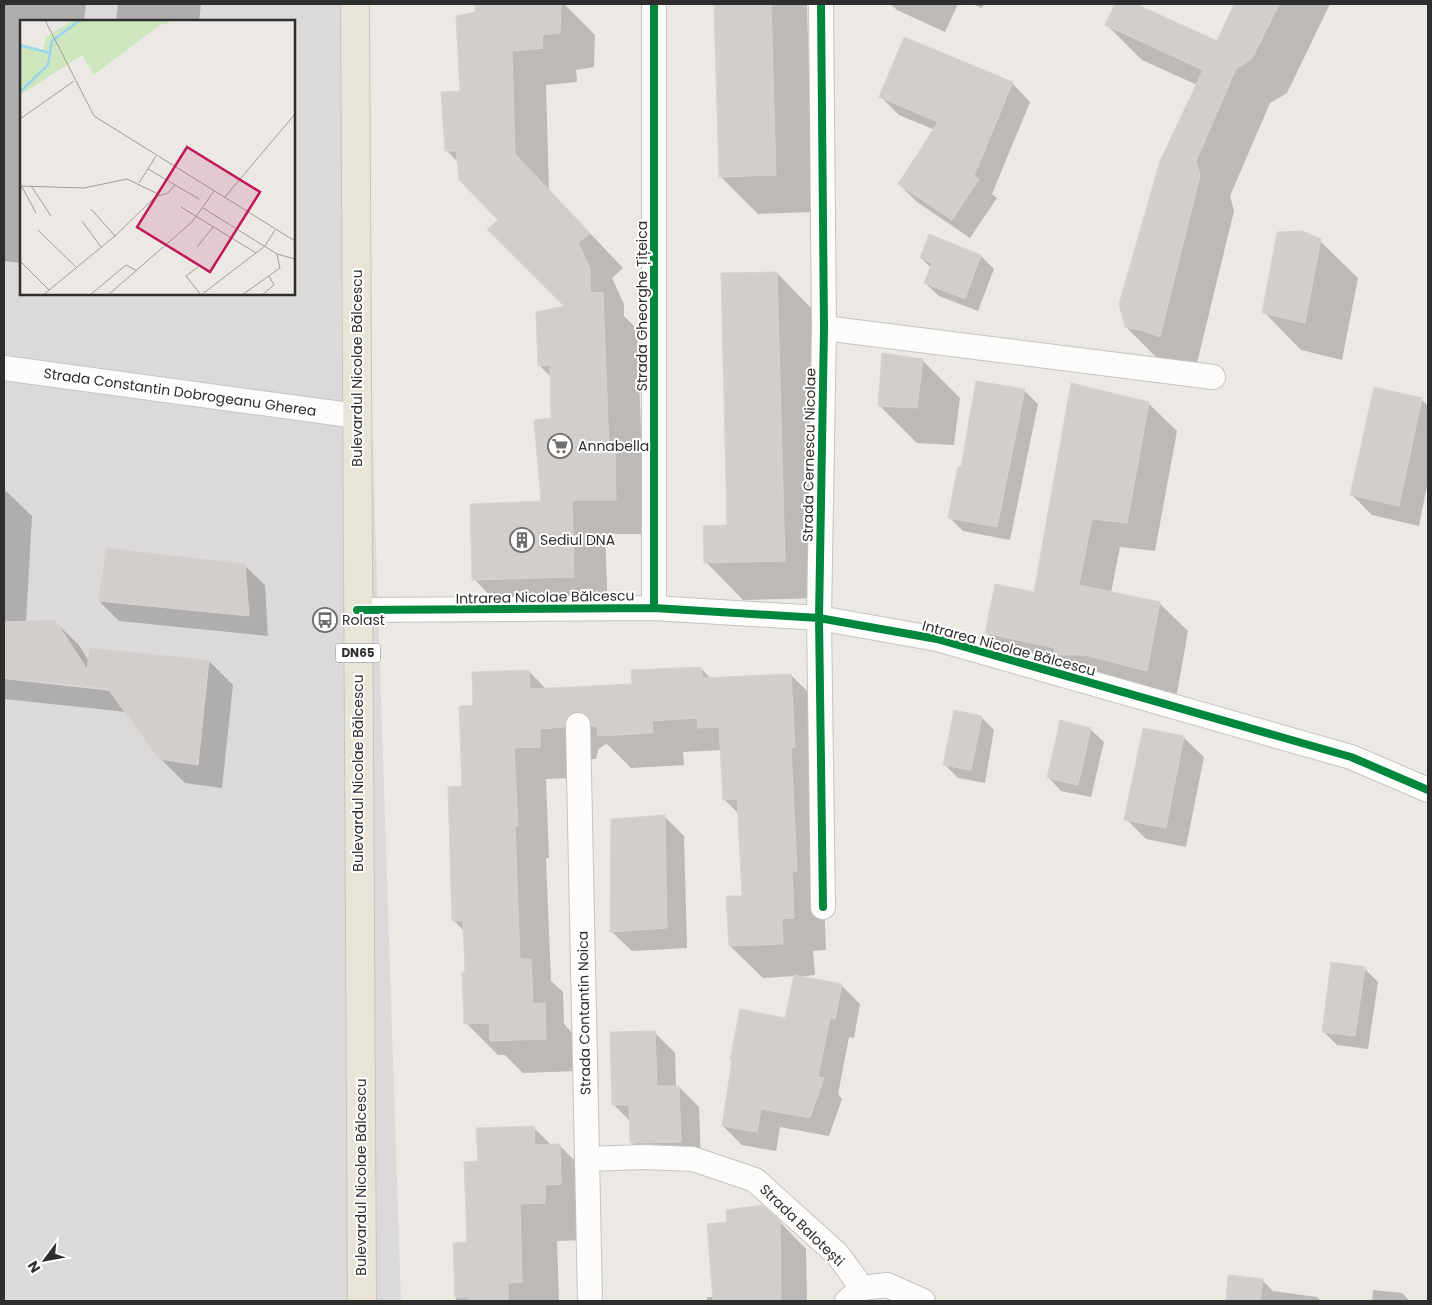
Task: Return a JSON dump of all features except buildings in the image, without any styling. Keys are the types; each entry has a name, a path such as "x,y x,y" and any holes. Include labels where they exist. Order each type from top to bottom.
{"main road":[{"name":"Bulevardul Nicolae Bălcescu","path":"355,4 362,1301"}],"street":[{"name":"Strada Gheorghe Țițeica","path":"654,4 654,608"},
{"name":"Strada Cernescu Nicolae","path":"821,4 824,328 819,618 823,907"},
{"path":"824,328 1212,377"},
{"name":"Strada Constantin Dobrogeanu Gherea","path":"4,368 357,416"},
{"name":"Intrarea Nicolae Bălcescu","path":"357,610 654,608 819,618 946,642 1351,757 1428,790"},
{"name":"Strada Contantin Noica","path":"578,725 590,1301"},
{"name":"Strada Balotești","path":"587,1159 644,1157 692,1159 755,1180 838,1255 854,1294 887,1285 923,1301"}],"shaded area":[{"path":"4,4 358,4 401,1301 4,1301"}],"cycle path":[{"path":"654,4 654,608"},
{"path":"821,4 824,328 819,618 823,907"},
{"path":"357,610 654,608 819,618 937,639 1351,757 1428,790"}],"place":[{"name":"Annabella","path":"560,446"},
{"name":"Sediul DNA","path":"522,540"},
{"name":"Rolast","path":"325,620"}]}
